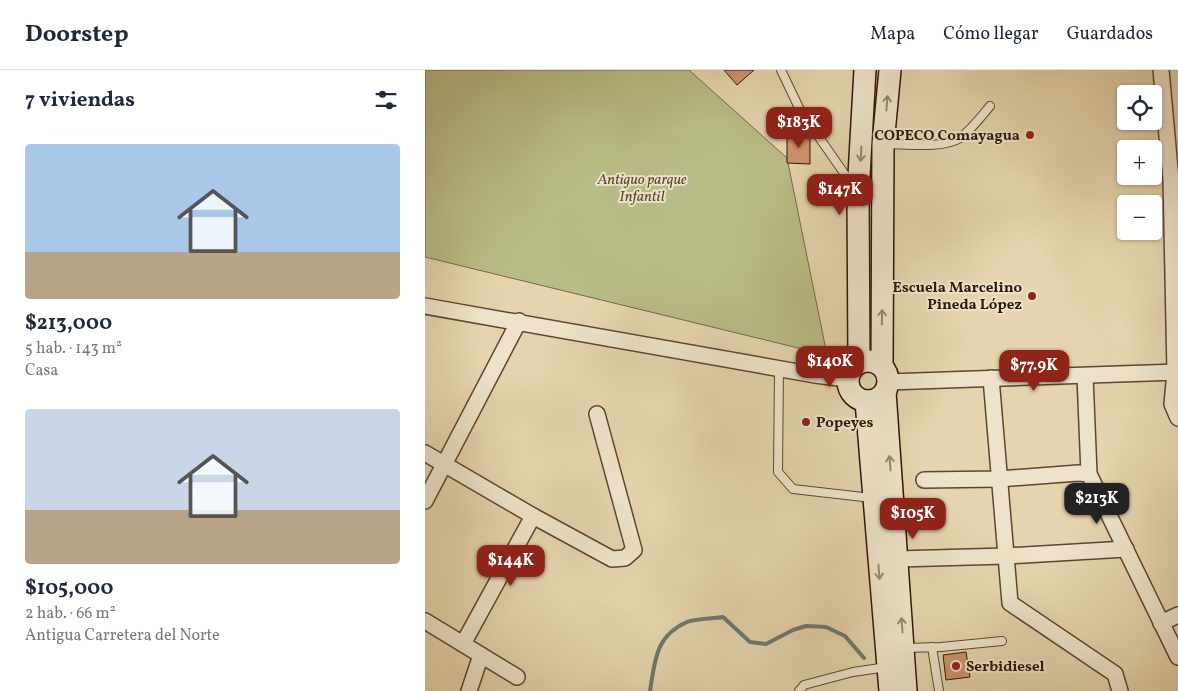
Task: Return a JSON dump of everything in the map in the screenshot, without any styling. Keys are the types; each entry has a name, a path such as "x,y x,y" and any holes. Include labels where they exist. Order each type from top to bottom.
{"main road":[{"path":"865,70 853,371 848,385 854,396 880,385"},
{"path":"889,70 883,144 880,385 874,498 889,691"},
{"path":"853,371 865,360 872,361 880,385 897,559 906,691"}],"street":[{"path":"1161,70 1174,180 1176,372 1171,404 1178,418"},
{"path":"425,306 779,368 853,371"},
{"path":"425,501 519,321"},
{"path":"880,385 991,378 1176,372"},
{"path":"1085,376 1089,474 1178,657"},
{"path":"991,378 1010,603 1115,674 1120,691"},
{"path":"425,453 533,516 612,559 625,558 634,550 597,414"},
{"path":"924,480 999,479 1089,474"},
{"path":"463,644 533,516"},
{"path":"897,559 1006,556 1125,549"},
{"path":"1161,623 1178,615"},
{"path":"425,621 517,678"},
{"path":"469,691 481,655"}],"lane":[{"path":"781,70 800,110 859,193"},
{"path":"883,144 939,145 958,139 972,128 990,106"},
{"path":"779,368 778,472 784,481 793,489 874,498"},
{"path":"903,648 1002,641"},
{"path":"932,647 939,691"},
{"path":"799,691 804,685 853,672 887,667"}],"green space":[{"name":"Antiguo parque Infantil","path":"425,70 689,70 787,158 827,355 425,257"}],"building":[{"path":"724,70 754,70 737,85"},
{"path":"787,135 810,135 810,164 787,163"},
{"name":"Serbidiesel","path":"966,652 970,677 946,680 943,655"}],"waterway":[{"path":"650,691 658,650 668,634 687,622 695,620 723,617 750,642 766,644 793,630 806,626 826,627 845,636 864,658"}],"place":[{"name":"COPECO Comayagua","path":"1030,135"},
{"name":"Escuela Marcelino Pineda López","path":"1032,296"},
{"name":"Popeyes","path":"806,422"},
{"name":"Serbidiesel","path":"956,666"}]}
